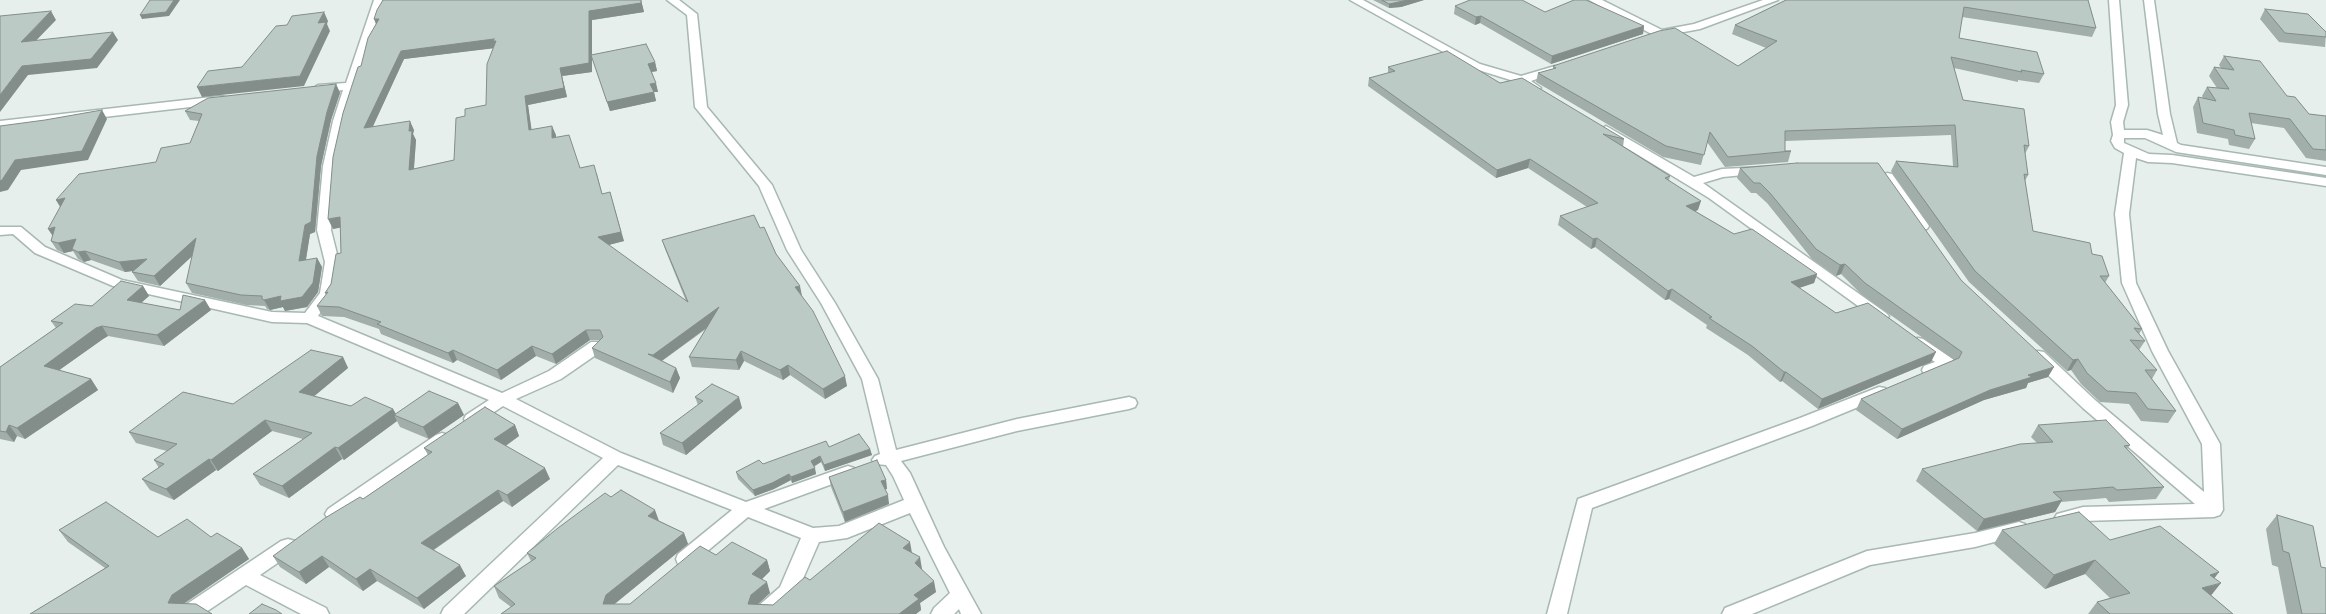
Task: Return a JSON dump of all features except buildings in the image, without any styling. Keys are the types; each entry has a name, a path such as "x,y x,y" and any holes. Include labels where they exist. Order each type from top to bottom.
{"street":[{"path":"309,318 328,293 332,262 324,230 329,166 338,121 379,0"},
{"path":"672,0 692,14 701,107 765,185 794,250 828,302 870,379 889,457 901,473 914,503 971,614"},
{"path":"1355,0 1476,66 1521,80 1544,93"},
{"path":"1594,0 1660,33"},
{"path":"1641,40 1660,33 1696,27 1773,0"},
{"path":"2114,0 2122,106 2117,122 2119,145 2131,152 2157,160 2173,150 2326,171"},
{"path":"2149,0 2164,114 2173,150"},
{"path":"1521,80 1567,65"},
{"path":"310,90 349,86"},
{"path":"0,125 232,99"},
{"path":"1593,122 1692,182 1753,222 1892,324"},
{"path":"2119,135 2131,133 2148,134 2173,150 2326,182"},
{"path":"2131,152 2122,214 2129,283 2160,351 2211,444 2214,510"},
{"path":"1879,167 1931,239"},
{"path":"1692,182 1722,173 1775,169"},
{"path":"0,231 16,230 40,250 118,283 272,317 309,318 502,399 615,458 812,535 840,533 894,513 914,503"},
{"path":"1908,336 1947,363 1921,374"},
{"path":"2026,345 2089,404 2214,510"},
{"path":"320,524 502,399 555,376 597,346"},
{"path":"1557,614 1584,504 1806,422 1894,385"},
{"path":"669,572 747,508 889,457 1018,425 1129,403"},
{"path":"451,614 615,458"},
{"path":"1732,614 1867,558 1975,540 2083,514 2214,510"},
{"path":"188,614 304,535"},
{"path":"763,614 788,592 812,535"},
{"path":"246,576 319,614"},
{"path":"941,614 960,595"}]}
